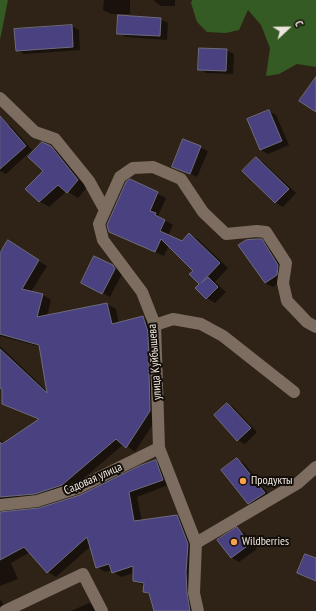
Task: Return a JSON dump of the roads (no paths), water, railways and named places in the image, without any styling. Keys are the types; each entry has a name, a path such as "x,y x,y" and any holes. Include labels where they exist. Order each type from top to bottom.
{"street":[{"path":"0,98 35,132 55,139 89,181 105,210"},
{"name":"улица Куйбышева","path":"198,611 194,593 196,543 159,448 155,325 142,292 103,240 99,224 120,177 133,168 153,167 180,178 203,212 226,234 256,230 266,232 286,263 283,283 287,300 307,322 316,327"},
{"path":"155,325 173,319 201,324 223,336 294,392"},
{"name":"Садовая улица","path":"0,506 37,501 78,488 159,448"},
{"path":"196,543 298,483 316,467"},
{"path":"5,611 83,574 102,611"}],"place":[{"name":"Продукты","path":"243,481"},
{"name":"Wildberries","path":"234,542"}]}
